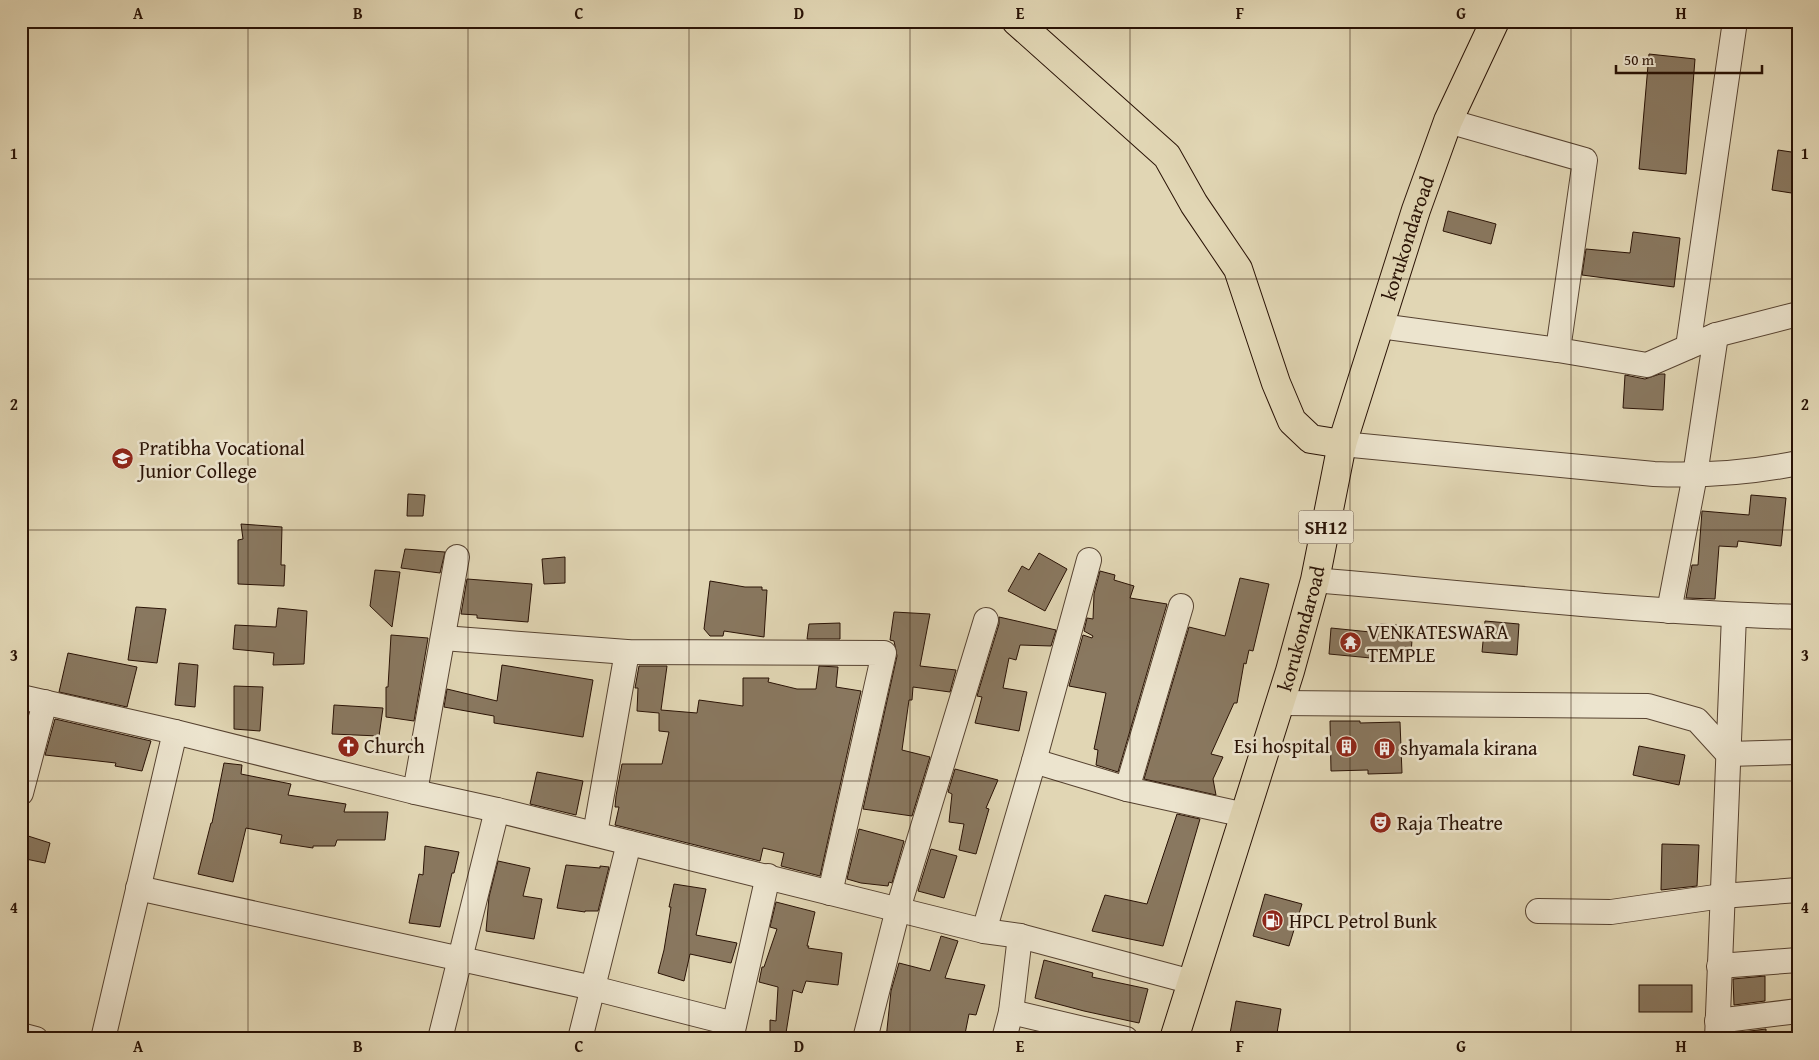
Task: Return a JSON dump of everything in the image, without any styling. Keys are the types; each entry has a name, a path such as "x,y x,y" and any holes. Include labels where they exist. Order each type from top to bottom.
{"main road":[{"path":"1016,21 1167,156 1194,204 1238,270 1276,384 1292,421 1311,439 1342,444"},
{"name":"korukondaroad","path":"1174,1039 1280,704 1315,580 1342,444 1416,210 1448,121 1495,21"}],"street":[{"path":"1688,347 1736,21"},
{"path":"1448,121 1585,160 1558,350"},
{"path":"1380,326 1558,350 1647,365 1716,335 1798,314"},
{"path":"1669,610 1695,475 1716,335"},
{"path":"1342,444 1548,463 1601,470 1695,475 1742,472 1798,463"},
{"path":"415,792 457,557"},
{"path":"984,930 1034,761 1088,560"},
{"path":"1315,580 1594,605 1734,615 1798,617"},
{"path":"1127,788 1181,606"},
{"path":"1734,615 1717,1030 1798,1011"},
{"path":"866,1039 898,909 986,620"},
{"path":"442,638 627,652 884,653 830,892"},
{"path":"595,834 627,652"},
{"path":"21,697 175,732 984,930 1020,936 1192,982"},
{"path":"21,793 45,702"},
{"path":"1280,704 1648,706 1697,720 1728,754 1798,752"},
{"path":"103,1039 175,732"},
{"path":"1034,761 1127,788 1245,815"},
{"path":"440,1039 497,810"},
{"path":"580,1039 629,843"},
{"path":"138,888 593,988 732,1032 768,876"},
{"path":"1538,911 1611,912 1722,896 1798,890"},
{"path":"1004,1039 1011,1012 1020,936"},
{"path":"1719,966 1798,960"},
{"path":"1011,1012 1126,1039"},
{"path":"21,1035 36,1039"}],"building":[{"path":"1649,54 1695,59 1686,174 1639,169"},
{"path":"1778,150 1798,153 1798,194 1772,190"},
{"path":"1448,211 1496,224 1491,244 1443,231"},
{"path":"1633,232 1680,238 1674,287 1582,275 1586,249 1630,253"},
{"path":"1665,374 1663,410 1623,408 1625,375 1645,379"},
{"path":"408,494 425,495 423,516 407,516"},
{"path":"1751,495 1786,498 1781,546 1738,541 1737,547 1719,546 1715,599 1686,598 1692,565 1698,565 1702,511 1749,515"},
{"path":"241,524 282,527 281,565 285,565 284,586 238,584 238,540 243,539"},
{"path":"405,549 445,552 440,573 401,568"},
{"path":"1039,553 1067,569 1045,611 1008,591 1022,566 1029,570"},
{"path":"565,557 565,583 544,584 542,559"},
{"path":"375,570 400,572 392,627 370,606"},
{"path":"1100,571 1115,575 1114,580 1134,586 1130,598 1167,604 1118,772 1096,765 1098,750 1094,749 1106,693 1069,686 1083,635 1092,638 1093,636 1084,631 1087,618 1093,619 1094,594"},
{"path":"1240,578 1269,584 1253,651 1249,650 1246,664 1244,663 1237,703 1234,703 1211,754 1223,757 1213,779 1216,795 1144,779 1189,627 1225,636"},
{"path":"467,579 532,584 528,622 477,618 477,615 461,614"},
{"path":"710,581 745,587 762,587 762,590 767,590 764,637 724,631 723,636 710,636 704,629"},
{"path":"136,607 166,609 157,663 128,660"},
{"path":"278,608 307,611 304,664 273,665 274,653 233,649 235,625 276,627"},
{"path":"894,612 930,614 920,666 956,670 950,692 913,687 912,700 909,700 902,750 930,757 912,816 863,809 897,656 894,641 890,640"},
{"path":"999,617 1056,630 1051,646 1020,645 1016,660 1009,658 1003,688 1027,692 1019,731 975,723 982,697 977,696 999,624"},
{"path":"1485,621 1519,624 1517,655 1482,652"},
{"path":"840,623 840,639 807,639 809,624"},
{"path":"1380,624 1413,626 1411,654 1372,652 1371,658 1329,654 1331,628 1380,633"},
{"path":"391,635 428,638 414,721 386,717 386,687 388,687"},
{"path":"68,653 137,667 127,707 59,692"},
{"path":"179,663 198,665 195,707 175,705"},
{"path":"502,665 593,680 583,737 494,723 494,716 444,707 447,689 497,701"},
{"path":"639,666 667,666 661,710 697,713 699,700 743,706 743,678 769,678 768,682 797,689 816,689 819,666 838,667 836,687 861,691 820,876 781,866 784,853 763,848 760,861 615,825 619,807 615,807 616,796 622,764 662,764 669,732 659,731 659,713 637,711 638,688 635,688"},
{"path":"234,686 263,687 260,731 234,729"},
{"path":"334,705 383,708 379,736 332,734"},
{"path":"55,719 151,741 142,771 115,766 116,763 45,755"},
{"path":"1330,721 1360,721 1360,723 1400,722 1402,773 1368,774 1368,770 1331,771"},
{"path":"1639,746 1685,755 1679,785 1633,775"},
{"path":"224,763 242,765 241,774 291,784 288,795 346,804 344,812 388,812 385,840 337,840 335,846 313,846 313,848 280,843 282,835 246,828 233,882 198,874 212,823"},
{"path":"955,769 998,780 986,808 989,809 976,854 959,850 964,824 949,822 952,794 948,792"},
{"path":"537,772 583,781 576,815 530,804"},
{"path":"1177,814 1200,819 1163,946 1092,931 1105,895 1147,904"},
{"path":"859,829 904,841 892,883 889,882 888,886 861,883 847,879"},
{"path":"25,835 50,843 45,863 21,858 21,846"},
{"path":"1662,844 1699,845 1697,886 1661,890"},
{"path":"425,846 459,852 454,873 452,873 440,927 409,923 419,874 423,875"},
{"path":"931,849 957,856 944,898 918,891"},
{"path":"498,861 530,868 523,896 542,899 534,939 486,931 489,897"},
{"path":"566,865 609,867 598,911 585,912 557,908"},
{"path":"674,884 706,889 696,935 737,943 731,963 690,954 684,981 658,973 664,950"},
{"path":"1265,894 1302,904 1289,946 1253,936"},
{"path":"776,902 815,912 808,948 842,953 838,985 806,981 802,993 793,990 785,1039 770,1039 770,1020 776,1021 778,987 759,982 762,967 764,967 777,929 770,927"},
{"path":"941,936 958,941 945,978 985,985 976,1015 969,1014 964,1039 886,1039 891,991 899,963 930,971"},
{"path":"1044,960 1093,973 1092,977 1148,989 1139,1023 1035,998"},
{"path":"1765,976 1765,1001 1734,1005 1733,979"},
{"path":"1639,985 1692,985 1692,1012 1639,1012"},
{"path":"1236,1001 1281,1009 1276,1039 1229,1039"},
{"path":"1766,1029 1766,1039 1734,1039 1734,1033"}],"place":[{"name":"Pratibha Vocational Junior College","path":"123,459"},
{"name":"VENKATESWARA TEMPLE","path":"1351,643"},
{"name":"Church","path":"348,746"},
{"name":"Esi hospital","path":"1346,746"},
{"name":"shyamala kirana","path":"1384,748"},
{"name":"Raja Theatre","path":"1381,823"},
{"name":"HPCL Petrol Bunk","path":"1273,921"}]}
